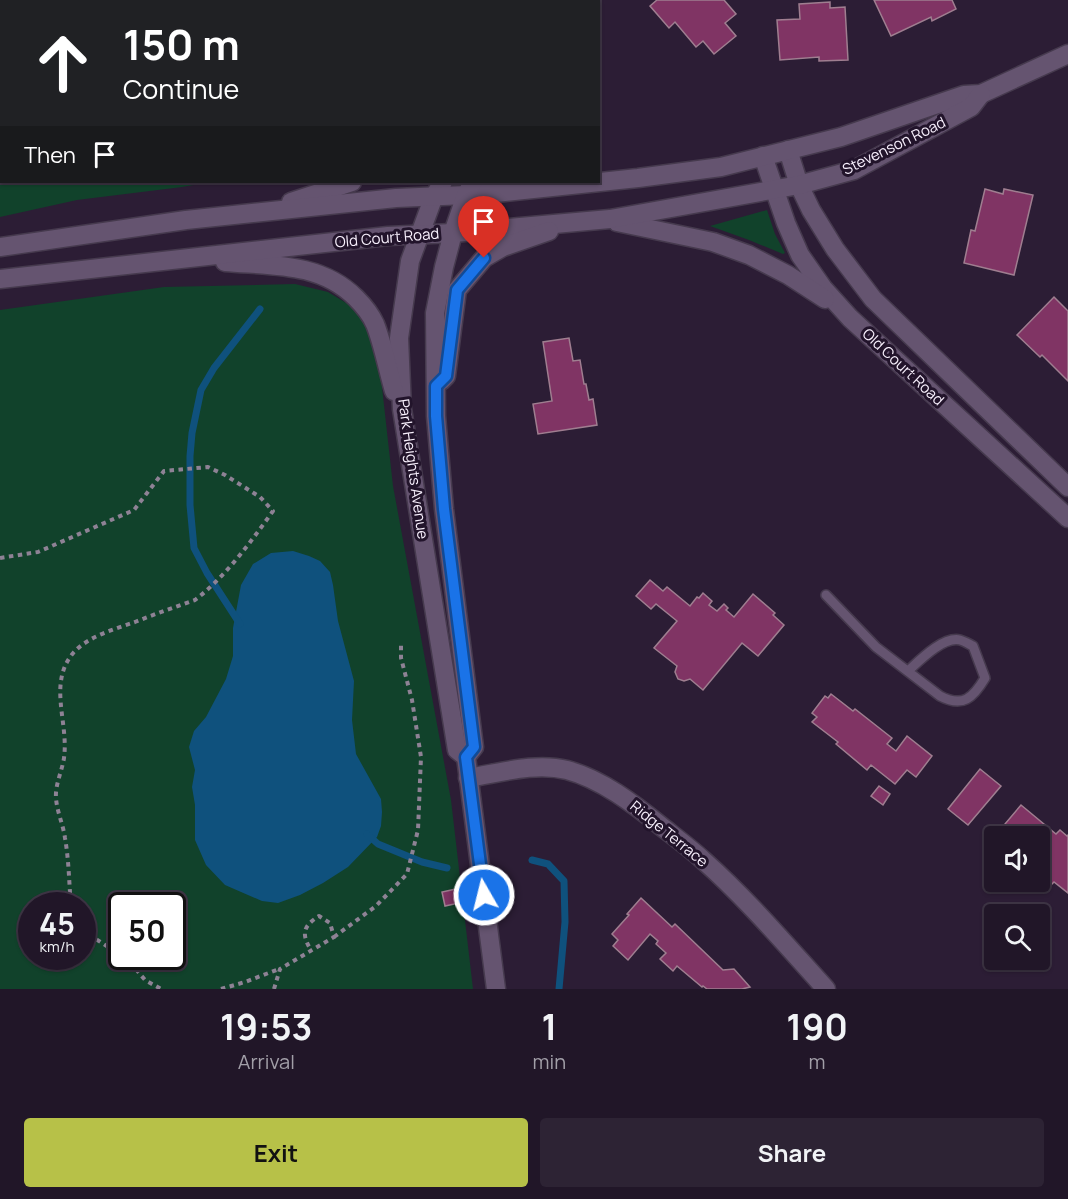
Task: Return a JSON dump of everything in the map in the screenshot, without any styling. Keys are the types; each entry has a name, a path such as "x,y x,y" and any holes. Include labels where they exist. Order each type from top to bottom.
{"main road":[{"name":"Stevenson Road","path":"788,150 841,137 964,94 981,94 1068,54"},
{"name":"Stevenson Road","path":"799,185 854,170 971,107 981,94"},
{"path":"600,180 638,178 721,167 788,150"},
{"name":"Old Court Road","path":"788,150 799,185 811,210 835,249 873,299 1068,487"},
{"name":"Old Court Road","path":"763,156 800,255 823,288 850,318 1068,518"},
{"path":"600,168 638,178"},
{"path":"259,213 349,183"},
{"path":"0,247 186,220 396,198 438,189 554,183"},
{"name":"Old Court Road","path":"0,279 388,236 453,233 610,219 799,185"},
{"name":"Park Heights Avenue","path":"469,188 453,233 435,313 436,416 444,509 474,747 466,757 468,778 496,989"},
{"name":"Park Heights Avenue","path":"438,189 410,261 399,338 402,409 457,750 466,757"},
{"path":"610,219 713,242 749,255 788,274 850,318"},
{"path":"436,386 446,376 457,290 484,258 503,247 570,222"},
{"path":"197,257 202,261 297,267 326,276 345,287 361,303 374,323 396,400 402,409"},
{"name":"Ridge Terrace","path":"468,778 537,767 567,770 618,794 703,860 738,894 826,989"}],"lane":[{"path":"826,595 876,647 895,663 951,702 965,701 976,692 985,678 973,646 958,639 932,650 908,671"}],"path":[{"path":"0,558 38,552 134,510 164,471 205,467 225,475 261,497 273,512 249,546 195,600 86,642 74,653 61,673 64,757 56,794 57,811 64,830 69,859 70,892"},
{"path":"221,989 280,969 334,937 376,906 407,874 418,830 421,757 412,700 401,657 401,644"},
{"path":"311,950 306,941 305,931 311,921 319,916 330,923 334,937"},
{"path":"274,989 280,969"},
{"path":"137,970 145,980 161,989"}],"green space":[{"path":"0,183 205,183 77,200 0,217"},
{"path":"767,210 775,234 785,253 783,254 710,226"},
{"path":"295,284 328,292 353,307 368,326 380,369 393,486 451,800 473,989 0,989 0,310 164,287"}],"water":[{"path":"293,551 320,561 330,572 338,621 354,681 352,720 356,754 381,799 382,812 377,837 348,867 300,895 278,903 262,901 225,885 206,865 195,840 195,805 192,787 195,770 189,747 194,731 206,717 226,679 233,656 233,628 241,585 253,564 271,553"}],"building":[{"path":"657,0 724,0 736,14 725,23 736,36 714,54 703,41 696,47 675,22 669,28 650,6"},
{"path":"874,0 952,0 956,9 932,21 931,17 891,36"},
{"path":"830,2 830,8 845,7 848,60 819,61 819,57 780,60 777,20 800,19 799,4"},
{"path":"985,189 1003,194 1004,189 1033,195 1014,275 964,263 971,230 975,231"},
{"path":"1054,297 1068,311 1068,381 1042,355 1040,357 1017,335"},
{"path":"569,338 573,361 580,360 589,400 593,399 597,425 538,434 533,404 552,401 543,342"},
{"path":"650,580 663,591 667,587 690,606 703,593 712,601 709,605 717,611 724,604 728,608 726,610 734,617 753,594 775,613 773,615 784,625 758,656 742,643 703,690 690,679 684,681 678,679 675,672 677,666 654,648 677,621 656,604 651,609 636,596"},
{"path":"831,694 853,711 855,709 892,738 887,744 896,751 907,736 932,756 916,777 907,770 895,784 871,765 867,770 836,744 838,742 812,722 817,717 812,713 825,696 828,698"},
{"path":"980,769 1001,786 968,825 948,809"},
{"path":"879,786 890,794 883,805 871,796"},
{"path":"1021,805 1046,826 1003,826"},
{"path":"1050,829 1056,834 1060,830 1068,835 1068,893 1054,882 1051,885"},
{"path":"456,889 459,903 445,906 442,892"},
{"path":"641,898 672,927 675,924 723,970 734,969 750,987 707,989 702,987 677,966 673,971 660,959 666,953 656,944 658,941 650,934 628,960 613,946 618,940 612,934"}],"waterway":[{"path":"240,624 207,573 194,548 190,505 190,456 192,433 201,390 214,368 260,309"},
{"path":"367,834 378,844 422,862 447,868"},
{"path":"532,860 548,864 564,881 565,922 559,989"}],"route":[{"path":"484,258 457,290 446,376 436,386 436,416 444,509 474,747 466,757 484,895"}]}
